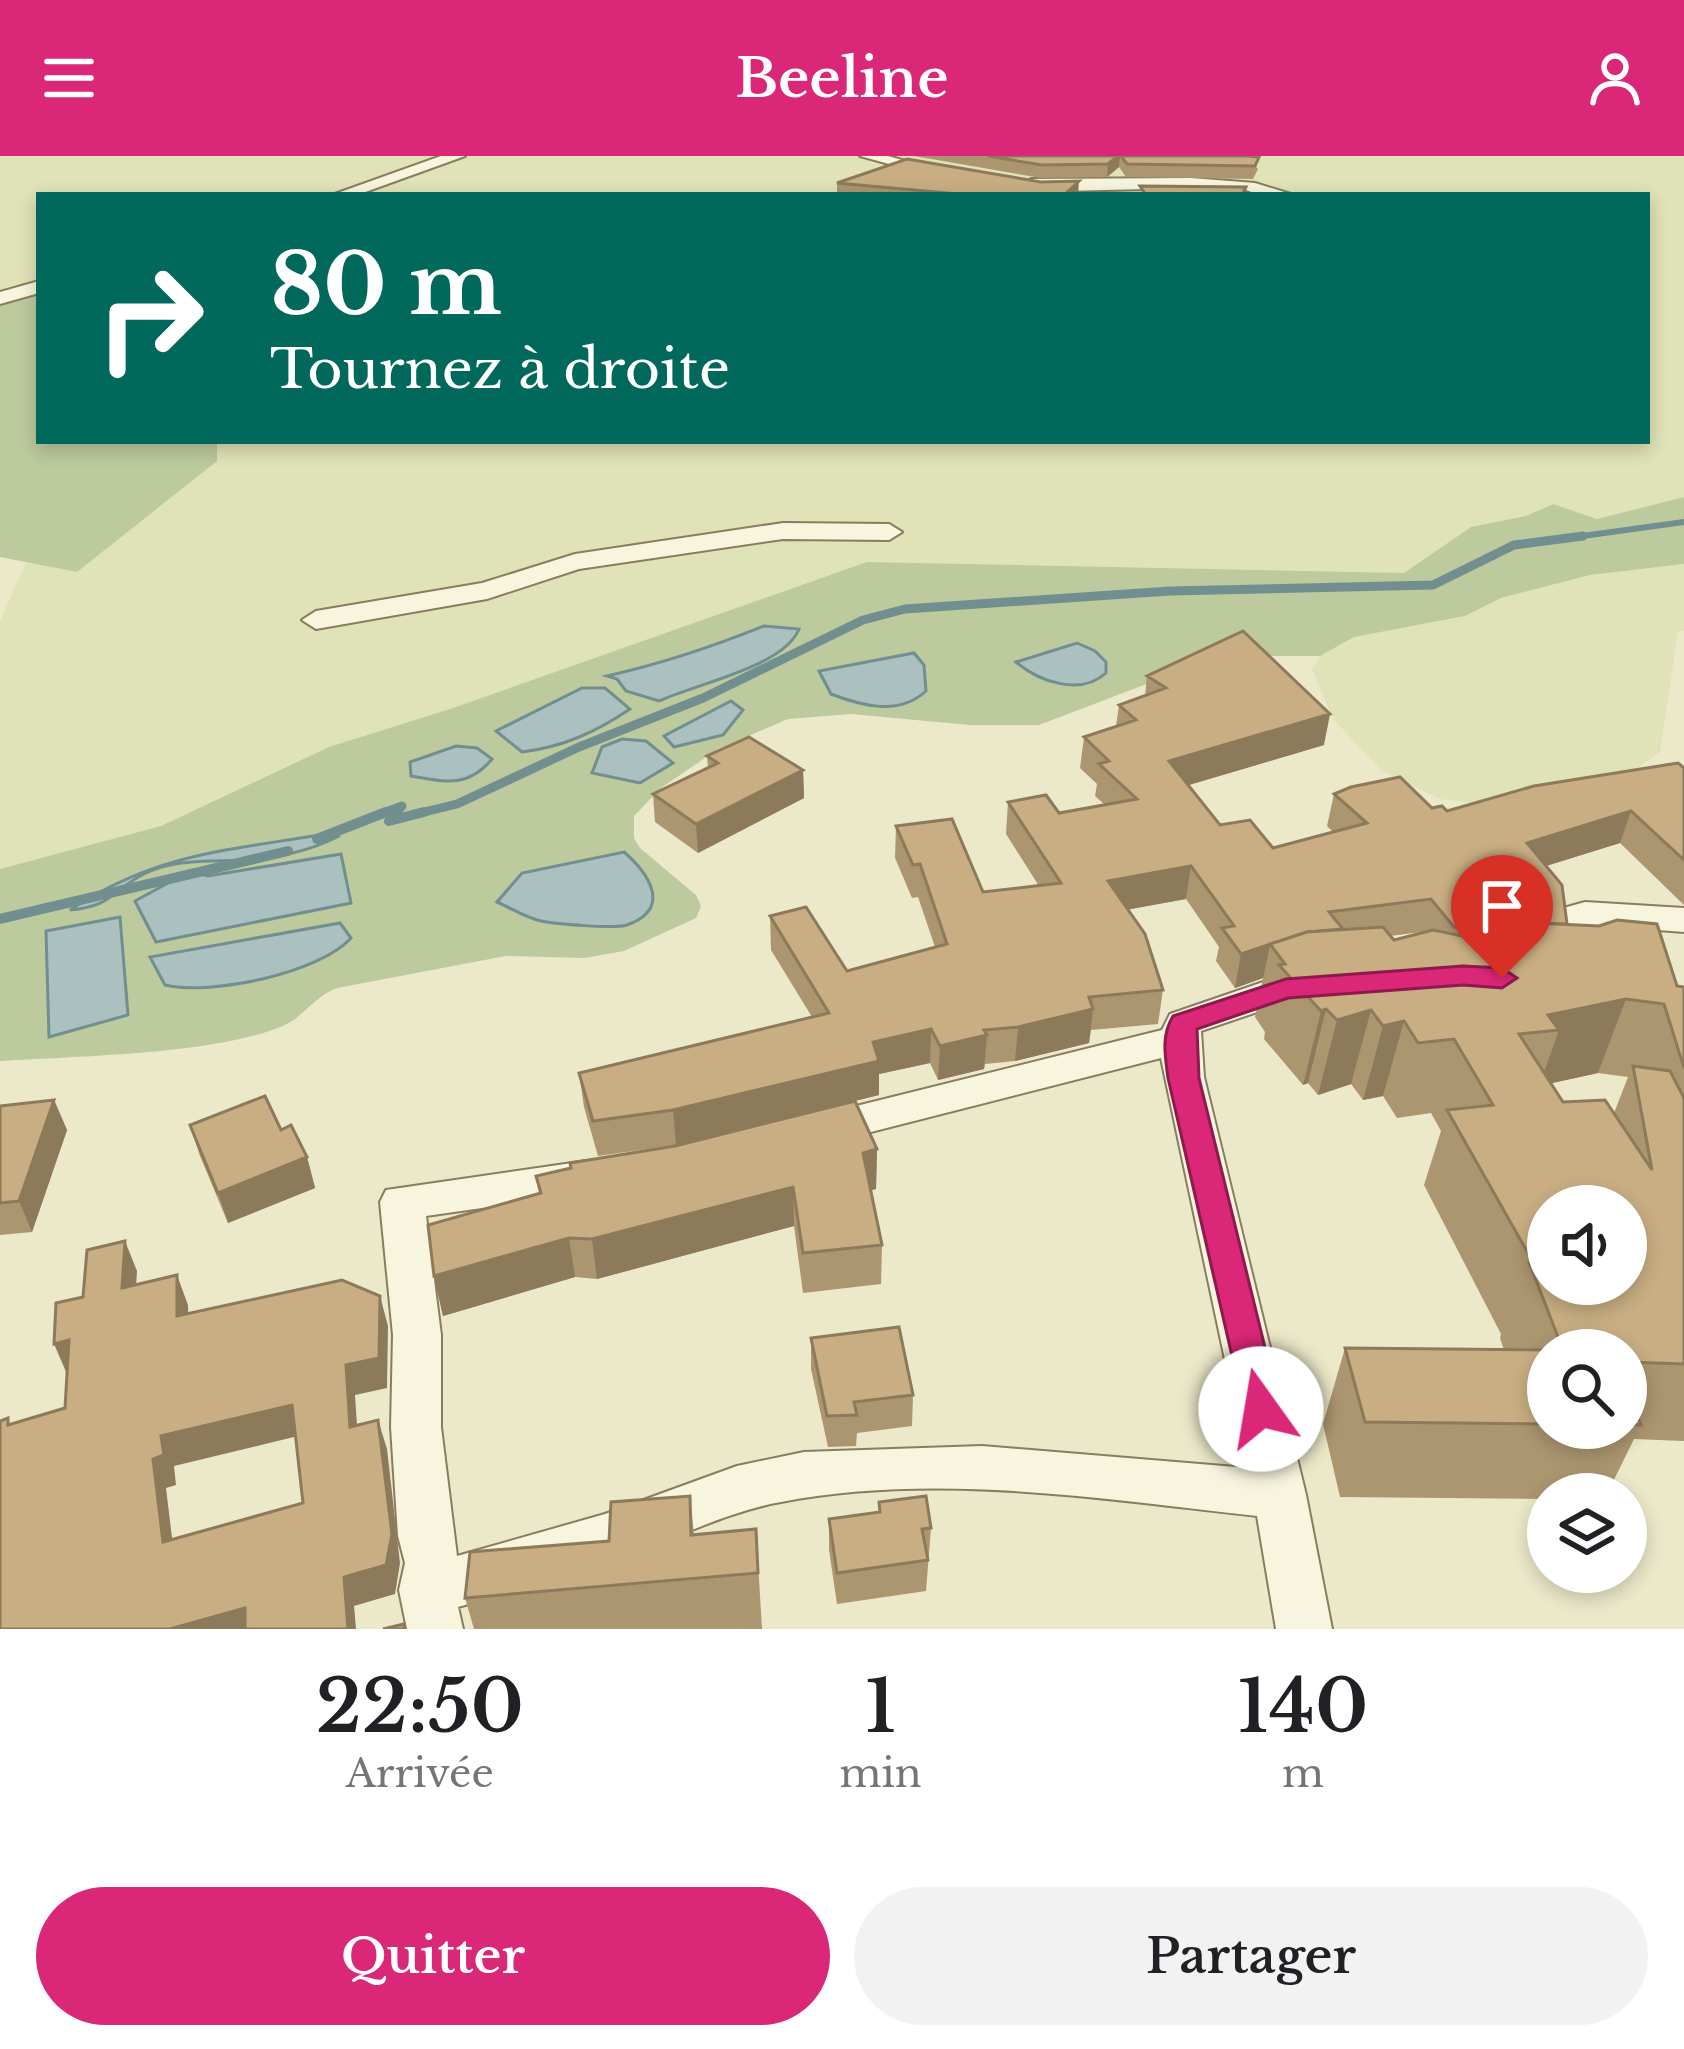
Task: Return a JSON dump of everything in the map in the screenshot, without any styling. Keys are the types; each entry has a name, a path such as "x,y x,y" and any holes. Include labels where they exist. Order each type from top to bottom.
{"street":[{"path":"349,192 457,156"},
{"path":"868,156 924,170 957,168"},
{"path":"1060,187 1075,172"},
{"path":"1019,183 1125,189 1207,182 1268,192"},
{"path":"0,298 36,289"},
{"path":"316,620 488,591 598,559 783,531 889,532"},
{"path":"1541,980 1574,981 1581,971 1573,916 1684,920"},
{"path":"1304,1629 1280,1496 1183,1078 1179,1040 1184,1023 1286,988 1330,985"},
{"path":"767,1143 1179,1040"},
{"path":"631,1171 402,1202 417,1335 416,1426 425,1536 432,1563 431,1610 687,1504 802,1475 918,1469 1011,1472 1280,1496"}],"green space":[{"path":"0,156 1684,156 1684,497 1597,519 1552,504 1526,516 1471,527 1404,573 867,562 329,747 161,826 0,869 0,621 26,562 77,572 217,461 217,444 1650,444 1650,192 36,192 36,288 0,299"},
{"path":"36,288 36,444 217,444 217,461 77,572 0,557 0,299"},
{"path":"1684,497 1684,564 1590,575 1501,598 1465,616 1354,637 1320,656 1220,656 1039,725 970,725 851,714 788,719 718,749 661,788 634,816 634,838 640,848 696,895 701,906 696,918 624,951 584,958 506,956 337,988 285,1025 222,1043 0,1061 0,869 161,826 329,747 867,562 1404,573 1471,527 1526,516 1553,504 1597,519"},
{"path":"1684,564 1684,631 1678,631 1660,752 1605,791 1511,807 1440,799 1382,771 1333,719 1312,669 1320,656 1354,637 1465,616 1501,598 1590,575"}],"water":[{"path":"764,626 799,629 776,654 758,664 659,701 626,691 617,679 607,676 686,654"},
{"path":"1077,643 1106,662 1106,673 1085,684 1060,684 1016,662"},
{"path":"914,653 924,665 926,691 904,704 868,705 831,694 819,671"},
{"path":"582,688 605,688 630,709 579,737 537,750 522,752 496,731"},
{"path":"731,701 743,710 723,735 674,747 664,736"},
{"path":"622,739 646,741 673,763 640,783 592,773 602,747"},
{"path":"456,746 477,748 492,759 465,779 411,776 410,762"},
{"path":"325,834 337,837 281,856 156,869 104,901 70,910 132,876 163,865"},
{"path":"624,852 641,869 653,900 641,918 627,925 541,921 497,902 522,873"},
{"path":"341,854 351,903 156,942 135,901 190,871 208,876"},
{"path":"120,917 128,1015 49,1037 46,931"},
{"path":"340,923 351,938 336,951 263,979 209,987 165,985 150,957"}],"building":[{"path":"988,156 1118,156 1108,164 1042,165"},
{"path":"1121,156 1259,157 1255,166 1127,164"},
{"path":"907,159 1041,182 1079,181 1067,192 936,192 837,183"},
{"path":"1140,186 1246,187 1247,192 1144,192"},
{"path":"1243,631 1330,714 1169,761 1220,825 1250,820 1273,848 1367,823 1334,794 1351,787 1400,777 1432,808 1442,806 1447,811 1534,786 1678,763 1684,768 1684,860 1631,811 1527,843 1562,885 1567,924 1494,921 1492,928 1454,927 1431,899 1329,912 1343,929 1307,932 1241,954 1222,928 1234,926 1191,866 1108,881 1145,934 1163,990 1089,997 1093,1009 984,1030 987,1035 940,1046 931,1029 873,1042 879,1061 673,1110 593,1121 579,1073 829,1013 770,916 806,907 847,971 947,944 920,864 913,865 896,826 952,819 983,892 1061,883 1008,802 1046,795 1059,813 1137,799 1099,764 1109,761 1084,737 1136,720 1119,705 1166,688 1147,676"},
{"path":"749,737 803,770 696,824 653,794 718,763 707,756"},
{"path":"1494,921 1657,924 1677,986 1684,987 1684,1068 1664,1004 1626,999 1548,1015 1559,1030 1519,1034 1563,1102 1605,1100 1652,1170 1633,1066 1670,1071 1684,1098 1684,1364 1647,1363 1647,1329 1555,1329 1546,1305 1647,1305 1647,1185 1527,1185 1527,1251 1447,1110 1493,1105 1454,1039 1418,1043 1404,1021 1383,1026 1371,1010 1337,1020 1326,1009 1321,1011 1279,965 1285,964 1270,944 1307,932 1383,927 1394,940 1433,930 1516,947"},
{"path":"265,1096 281,1130 291,1125 307,1157 218,1193 190,1125"},
{"path":"54,1100 19,1201 0,1203 0,1106"},
{"path":"855,1101 877,1149 863,1153 882,1245 803,1253 793,1187 592,1239 569,1238 434,1276 428,1225 541,1193 536,1176 571,1168 570,1163 675,1146"},
{"path":"125,1241 122,1288 177,1275 177,1316 342,1280 380,1296 379,1358 346,1365 350,1427 378,1420 392,1534 386,1565 344,1577 348,1629 245,1629 245,1608 170,1629 0,1629 0,1421 8,1418 8,1425 65,1408 69,1340 54,1344 56,1303 83,1297 87,1250","holes":["292,1405 303,1503 163,1542 153,1459 164,1455 161,1436"]},
{"path":"899,1327 913,1395 854,1402 857,1415 827,1416 811,1338"},
{"path":"1345,1348 1527,1350 1527,1424 1365,1422"},
{"path":"690,1496 691,1535 756,1529 758,1573 465,1598 470,1552 609,1541 611,1502"},
{"path":"926,1496 931,1528 922,1529 928,1560 837,1573 829,1519 880,1512 879,1502"}],"waterway":[{"path":"1578,537 1684,522"},
{"path":"1578,537 1583,536"},
{"path":"419,813 457,804 579,747 703,698 863,620 905,609 1170,591 1433,585 1514,545 1578,537"},
{"path":"1561,539 1578,537"},
{"path":"386,812 402,806 394,815"},
{"path":"317,839 386,812"},
{"path":"378,815 386,812"},
{"path":"397,812 389,821 419,813"},
{"path":"419,813 424,812"},
{"path":"412,815 419,813"},
{"path":"0,919 288,851"}],"route":[{"path":"1261,1409 1183,1078 1179,1040 1184,1023 1286,988 1463,976 1502,978"}]}
